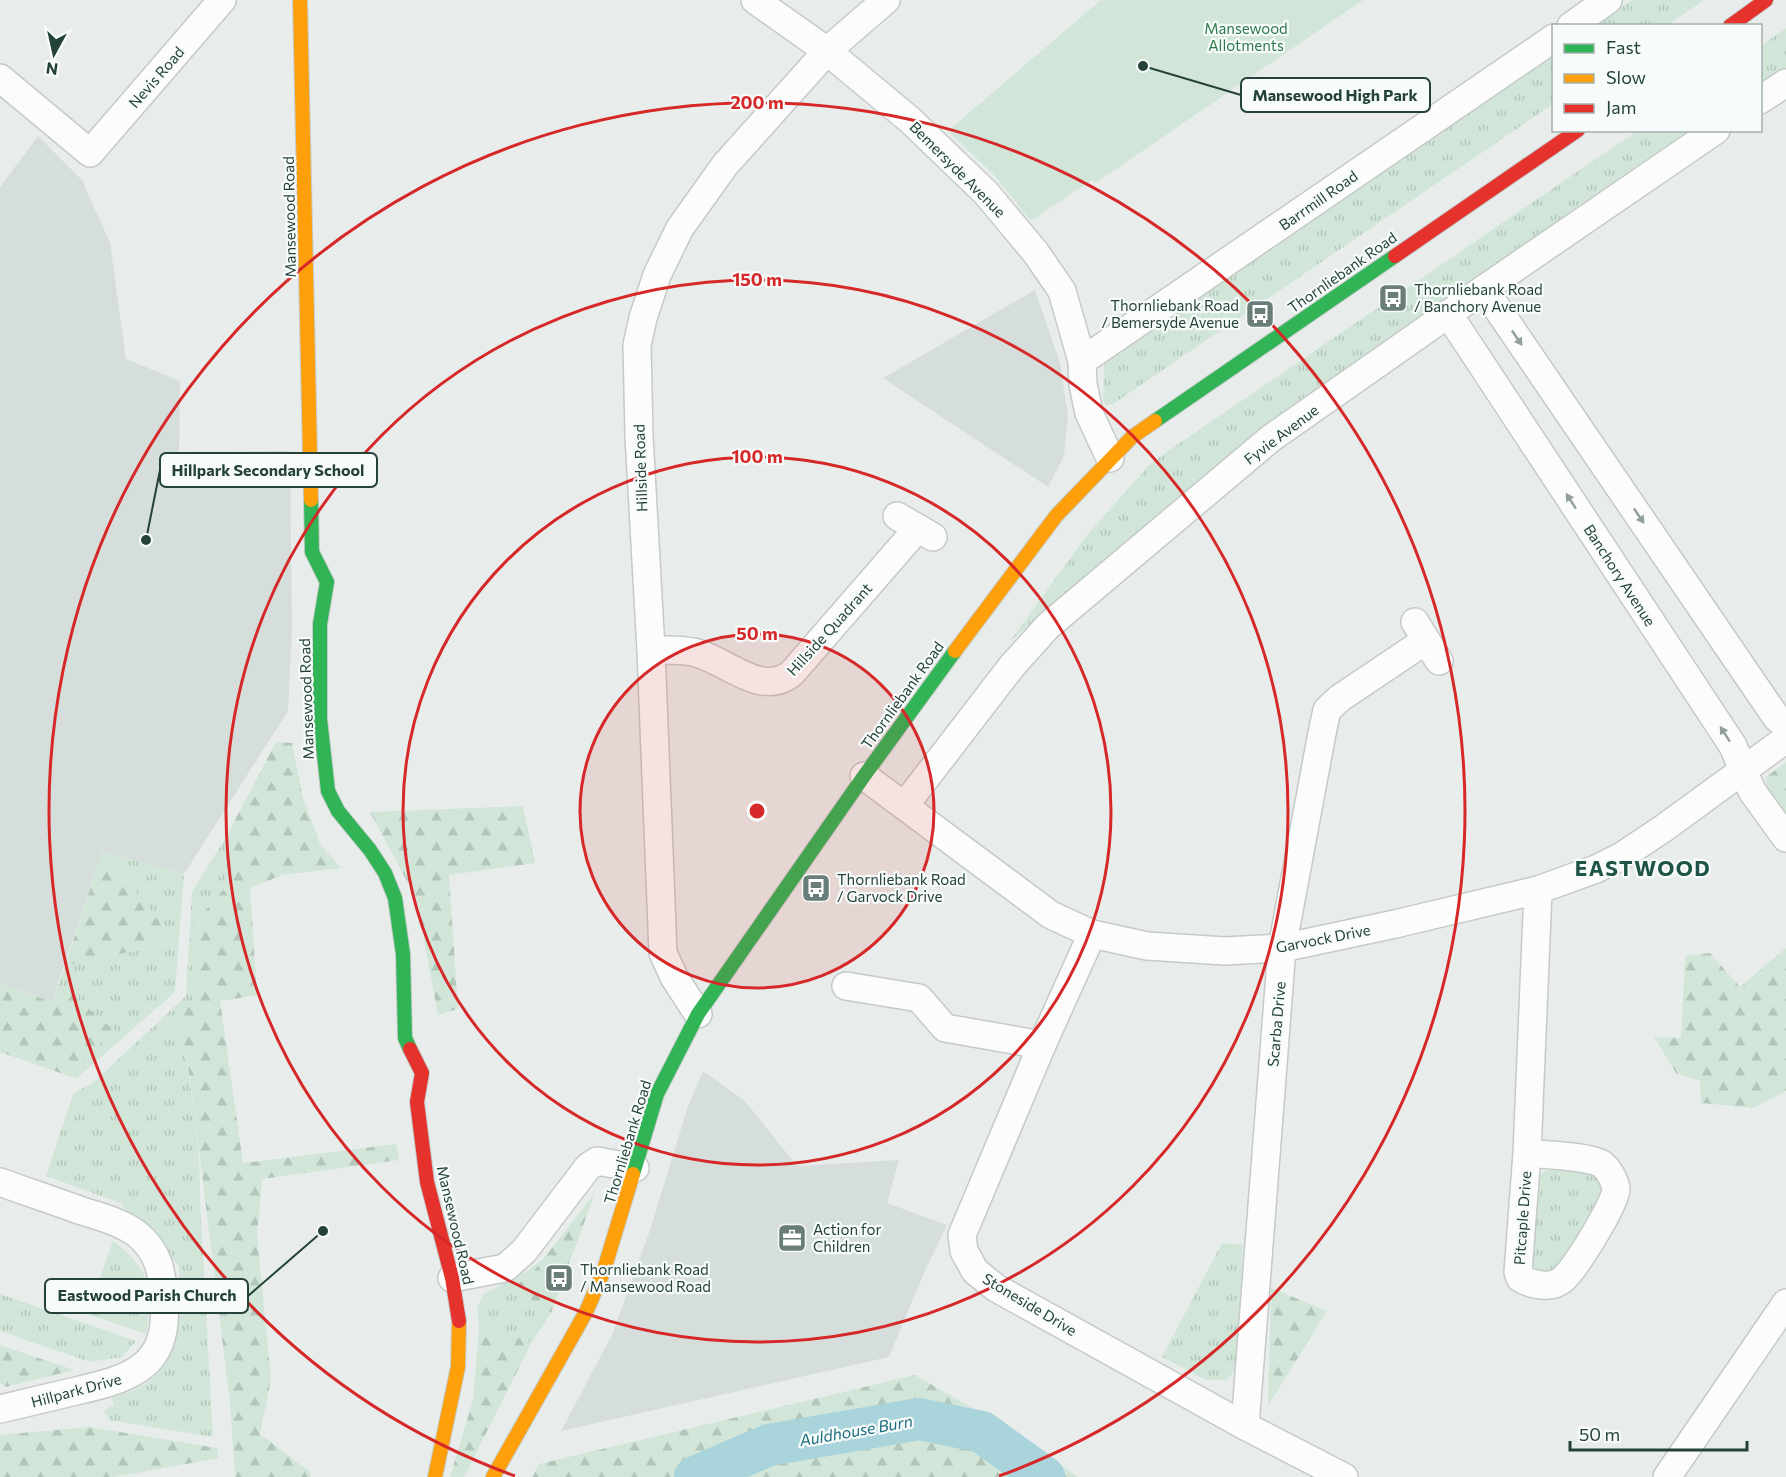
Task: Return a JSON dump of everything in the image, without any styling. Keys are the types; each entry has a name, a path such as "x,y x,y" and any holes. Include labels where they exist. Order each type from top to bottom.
{"main road":[{"name":"Mansewood Road","path":"300,0 312,552 327,582 320,624 320,720 323,755 328,791 338,811 370,850 385,873 395,898 404,954 405,1038 422,1073 417,1102 427,1182 452,1278 459,1322 458,1367 435,1477"},
{"path":"1733,24 1766,0"},
{"name":"Thornliebank Road","path":"493,1477 586,1312 603,1273 657,1094 698,1014 864,776 1056,516 1132,437 1575,132"}],"street":[{"name":"Nevis Road","path":"0,78 90,153 222,0"},
{"name":"Bemersyde Avenue","path":"755,0 827,51 910,120 978,185 1036,253 1062,291 1083,362 1083,384 1089,413 1110,458"},
{"name":"Hillside Road","path":"698,1014 674,977 663,953 651,650 639,436 638,345 643,318 657,275 680,228 725,165 827,51 886,0"},
{"path":"1574,24 1608,0"},
{"name":"Barrmill Road","path":"1083,362 1552,39"},
{"path":"1762,99 1786,83"},
{"name":"Fyvie Avenue","path":"905,805 1012,666 1048,626 1270,439 1713,132"},
{"path":"1484,289 1776,717 1786,726"},
{"name":"Banchory Avenue","path":"1449,315 1733,746 1752,791 1786,838"},
{"name":"Hillside Quadrant","path":"651,650 694,652 760,681 781,680 792,673 917,527"},
{"name":"Scarba Drive","path":"1245,1426 1282,948 1327,710 1340,698 1426,642"},
{"name":"Garvock Drive","path":"864,776 1051,915 1092,934 1147,946 1225,951 1282,948 1538,890 1622,856 1743,772 1786,739"},
{"name":"Pitcaple Drive","path":"1527,1154 1594,1160 1604,1166 1612,1176 1616,1189 1612,1202 1578,1260 1565,1278 1555,1284 1527,1282 1520,1278 1518,1272 1527,1154 1538,890"},
{"name":"Stoneside Drive","path":"1092,934 1042,1045 962,1235 964,1251 975,1271 996,1288 1245,1426 1344,1477"},
{"path":"846,986 920,998 945,1028 1042,1045"},
{"path":"452,1278 505,1268 524,1251 588,1167 597,1161 635,1168"},
{"name":"Hillpark Drive","path":"0,1182 117,1222 136,1234 149,1246 159,1262 165,1305 160,1344 152,1357 138,1371 102,1385 0,1409"},
{"path":"1667,1477 1786,1303"}],"shaded area":[{"path":"38,136 82,180 110,243 126,359 180,381 179,452 290,451 292,628 288,711 184,874 102,852 52,1002 0,984 0,187"},
{"path":"1035,290 1060,363 1068,417 1064,456 1048,487 883,378"},
{"path":"703,1071 745,1101 797,1166 899,1160 887,1203 947,1225 889,1357 561,1431 612,1335 650,1230 688,1106"}],"green space":[{"name":"Mansewood Allotments","path":"1101,0 1363,0 1096,183 1092,180 1031,221 993,174 948,131"},
{"path":"1632,0 1704,0 1668,24 1596,24"},
{"path":"1786,28 1786,71 1762,87 1762,45"},
{"path":"1552,52 1552,105 1113,404 1106,406 1103,400 1104,363"},
{"path":"1636,132 1697,132 1458,294 1210,471 1010,641 1087,535 1152,462"},
{"path":"276,742 292,743 303,798 320,844 341,868 282,875 250,888 257,995 220,1001 243,1163 396,1144 399,1160 262,1179 257,1235 271,1379 260,1434 310,1472 311,1477 235,1477 230,1403 191,1085 179,1016 198,993 190,928 226,887 226,837"},
{"path":"1786,762 1786,823 1765,791 1766,777"},
{"path":"523,806 535,863 449,875 458,1009 438,1015 416,898 370,812"},
{"path":"226,837 226,887 190,928 198,993 179,1016 199,1154 213,1437 109,1420 104,1410 114,1405 112,1398 146,1384 161,1369 169,1356 178,1328 179,1266 120,1203 46,1176 73,1094 93,1083 186,996 192,892"},
{"path":"102,852 184,874 175,992 77,1078 66,1075 114,1030 59,984 65,966 160,945 165,928"},
{"path":"102,852 165,928 160,945 65,966"},
{"path":"1786,948 1786,1091 1753,1108 1701,1103 1700,1081 1676,1073 1654,1037 1681,1038 1685,956 1710,953 1740,987"},
{"path":"0,984 52,1002 59,984 114,1030 66,1075 0,1052"},
{"path":"1552,1169 1596,1174 1603,1182 1604,1195 1561,1269 1549,1275 1537,1271 1531,1260 1536,1184 1541,1174"},
{"path":"595,1193 551,1313 513,1288 533,1272"},
{"path":"113,1241 136,1262 148,1283 151,1301 146,1334 87,1314"},
{"path":"1222,1243 1243,1245 1238,1366 1227,1380 1206,1380 1162,1357"},
{"path":"543,1259 533,1272 513,1288 551,1313 532,1342 479,1326 477,1307 484,1294 527,1271"},
{"path":"1271,1288 1327,1311 1268,1406"},
{"path":"0,1294 136,1341 122,1357 90,1362 0,1331"},
{"path":"479,1326 532,1342 464,1477 450,1477 473,1400"},
{"path":"0,1345 74,1370 6,1387 0,1383"},
{"path":"915,1375 991,1419 981,1445 1028,1477 532,1477 539,1464"},
{"path":"89,1427 217,1448 219,1458 114,1477 0,1477 0,1435"},
{"path":"1012,1432 1078,1477 1061,1477 1009,1440"}],"waterway":[{"name":"Auldhouse Burn","path":"695,1477 769,1445 919,1419 982,1432 1044,1477"}],"traffic: fast":[{"path":"1155,421 1395,256"},
{"path":"311,500 312,552 327,582 320,624 320,719 328,791 338,811 370,850 385,873 395,898 403,954 405,1038 410,1049"},
{"path":"633,1174 657,1094 698,1014 864,776 955,651"}],"traffic: slow":[{"path":"300,0 311,500"},
{"path":"955,651 1056,516 1132,437 1155,421"},
{"path":"493,1477 586,1312 603,1273 633,1174"},
{"path":"435,1477 458,1367 459,1321"}],"traffic: jam":[{"path":"1733,24 1766,0"},
{"path":"1395,256 1575,132"},
{"path":"410,1049 422,1073 417,1102 427,1182 452,1278 459,1321"}],"place":[{"name":"Mansewood High Park","path":"1143,66"},
{"name":"Thornliebank Road / Banchory Avenue","path":"1393,298"},
{"name":"Thornliebank Road / Bemersyde Avenue","path":"1260,314"},
{"name":"Hillpark Secondary School","path":"146,540"},
{"name":"Thornliebank Road / Garvock Drive","path":"816,888"},
{"name":"Eastwood Parish Church","path":"323,1231"},
{"name":"Action for Children","path":"792,1238"},
{"name":"Thornliebank Road / Mansewood Road","path":"559,1278"}],"district":[{"name":"EASTWOOD","path":"1643,867"}]}
